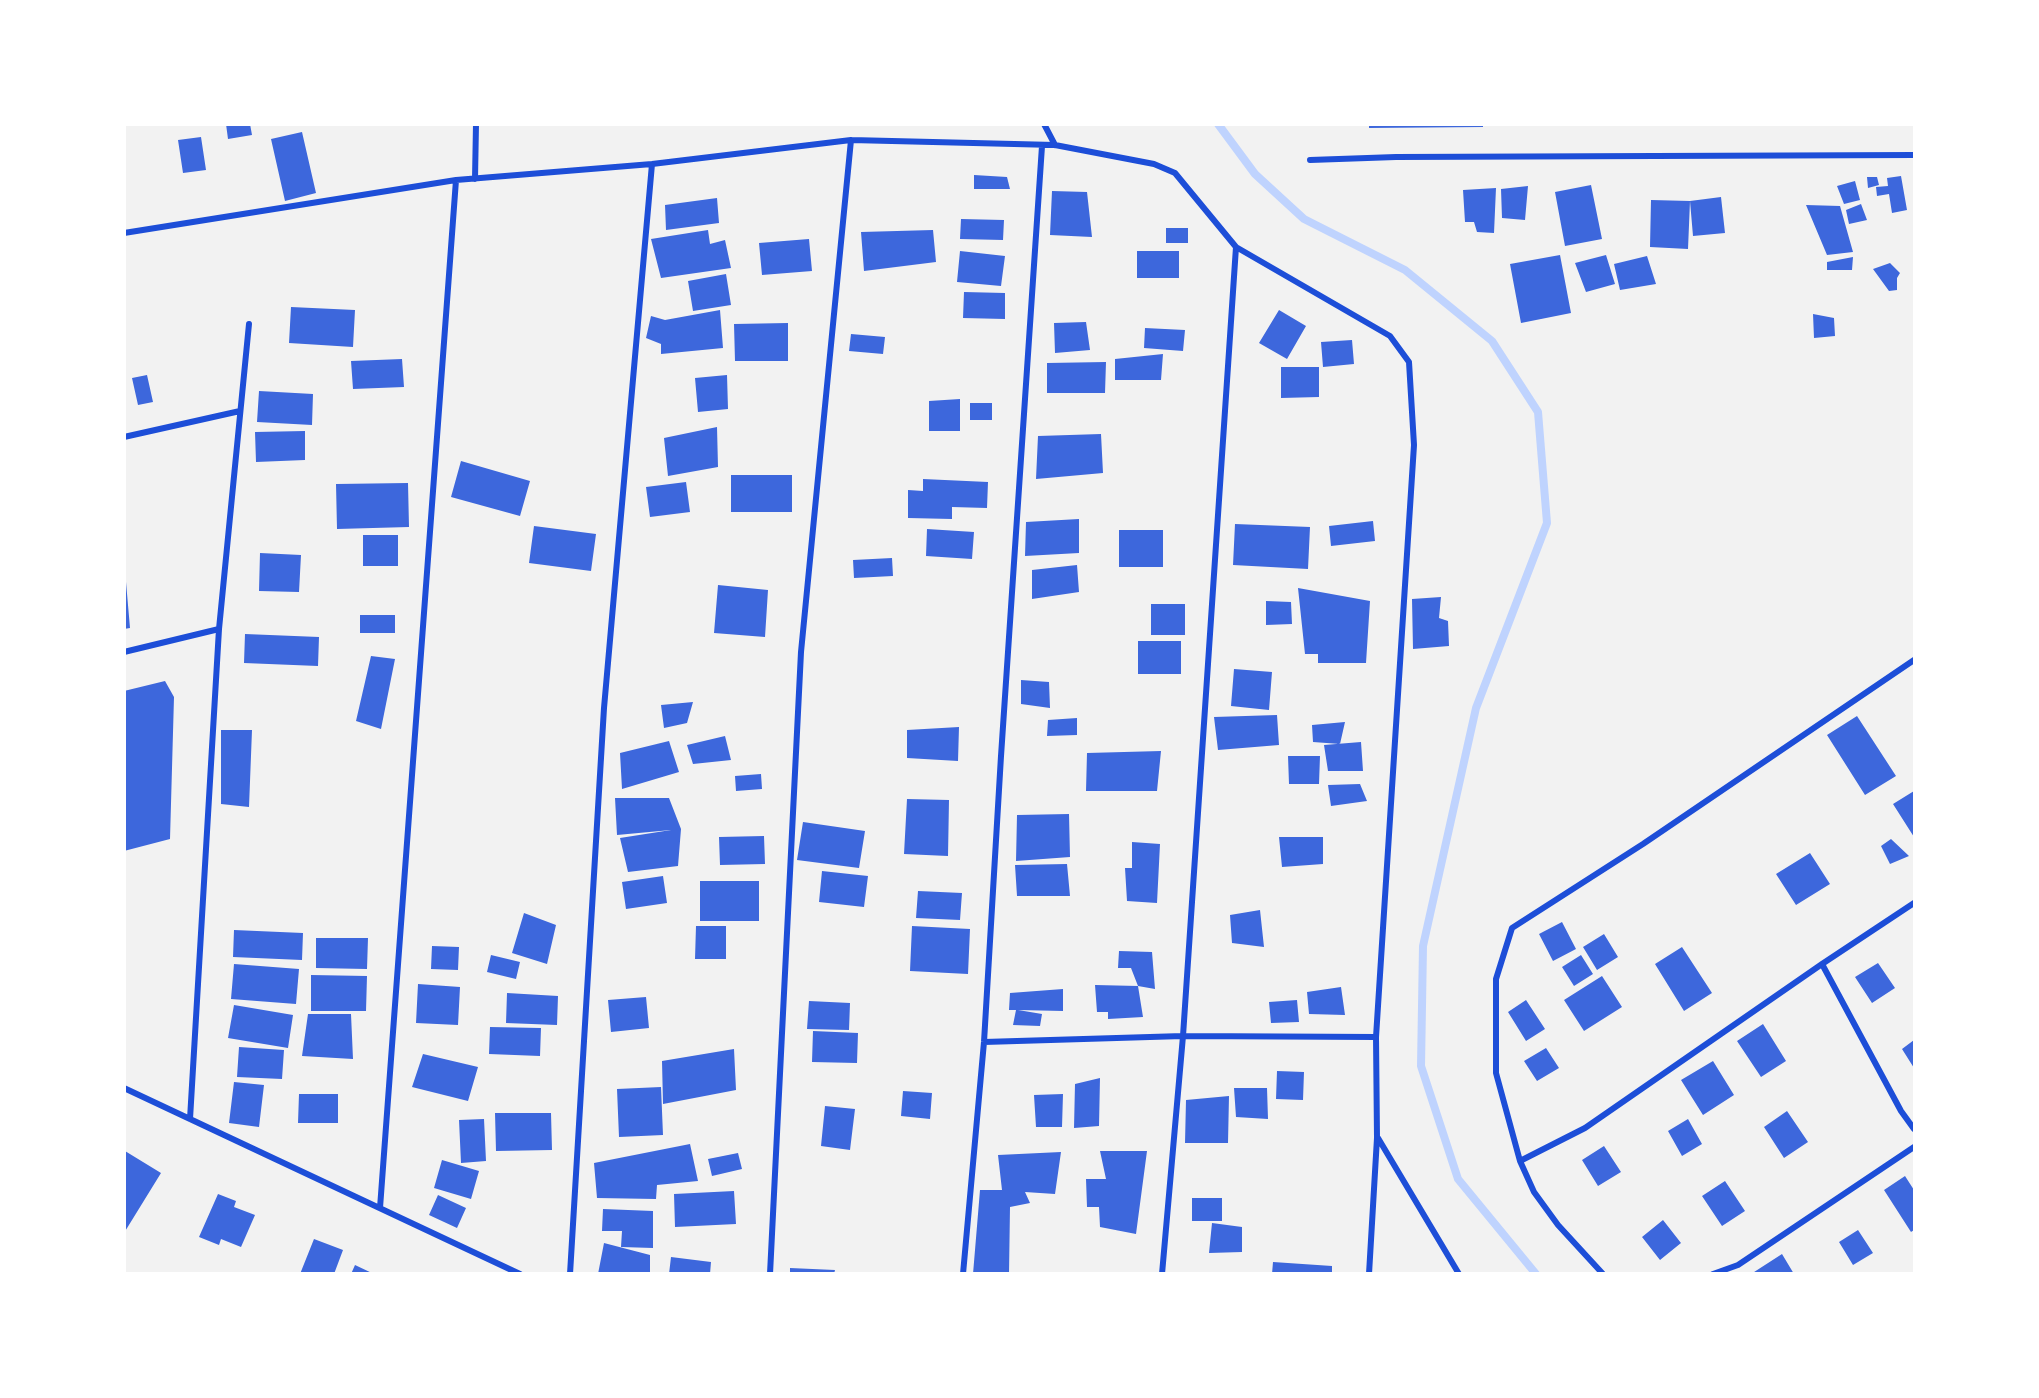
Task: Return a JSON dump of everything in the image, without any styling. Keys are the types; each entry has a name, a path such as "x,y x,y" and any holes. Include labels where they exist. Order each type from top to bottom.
{"street":[{"path":"475,179 476,124"},
{"path":"1044,124 1055,145"},
{"path":"770,1274 801,652 851,140"},
{"path":"124,233 456,180 652,164 851,140 1055,145 1154,164 1175,173 1236,247 1389,336 1409,362 1414,445 1376,1037 1377,1138 1369,1274"},
{"path":"963,1274 984,1042 1000,756 1042,146"},
{"path":"1310,160 1407,157 1914,155"},
{"path":"570,1274 604,708 652,164"},
{"path":"380,1208 456,180"},
{"path":"1162,1274 1183,1036 1236,247"},
{"path":"190,1119 219,629 249,324"},
{"path":"124,437 240,411"},
{"path":"124,652 219,629"},
{"path":"1603,1274 1558,1225 1534,1192 1520,1161 1496,1072 1496,979 1512,928 1643,844 1914,660"},
{"path":"1520,1161 1585,1128 1914,903"},
{"path":"1822,964 1901,1111 1914,1129"},
{"path":"984,1042 1183,1036 1376,1037"},
{"path":"124,1088 520,1274"},
{"path":"1377,1138 1459,1274"},
{"path":"1713,1274 1738,1265 1914,1147"}],"building":[{"path":"226,124 250,124 252,135 228,139"},
{"path":"1369,124 1483,124 1483,127 1369,128"},
{"path":"302,132 316,193 285,201 271,139"},
{"path":"201,137 206,170 183,173 178,140"},
{"path":"974,175 1007,177 1010,189 974,189"},
{"path":"1901,176 1907,210 1892,213 1889,194 1877,196 1876,187 1888,186 1887,178"},
{"path":"1867,177 1877,177 1879,185 1868,188"},
{"path":"1855,181 1860,200 1844,204 1837,186"},
{"path":"1591,185 1602,239 1565,246 1555,192"},
{"path":"1528,186 1525,220 1502,218 1501,189"},
{"path":"1496,188 1494,233 1477,232 1474,222 1465,222 1463,190"},
{"path":"1052,191 1087,192 1092,237 1050,235"},
{"path":"1721,197 1725,233 1693,236 1690,201"},
{"path":"717,198 719,223 666,230 665,205"},
{"path":"1651,200 1690,201 1688,249 1650,247"},
{"path":"1861,204 1867,220 1849,224 1846,210"},
{"path":"1806,205 1840,206 1853,252 1827,255"},
{"path":"961,219 1004,220 1003,240 960,239"},
{"path":"1166,228 1188,228 1188,243 1166,243"},
{"path":"708,230 710,244 725,240 731,268 661,278 651,239"},
{"path":"933,230 936,262 864,271 861,232"},
{"path":"809,239 812,271 762,275 759,243"},
{"path":"960,251 1005,256 1001,286 957,282"},
{"path":"1137,251 1179,251 1179,278 1137,278"},
{"path":"1560,255 1571,313 1521,323 1510,264"},
{"path":"1606,255 1615,284 1586,292 1575,263"},
{"path":"1647,256 1656,284 1620,290 1614,264"},
{"path":"1853,257 1852,270 1827,270 1827,262"},
{"path":"1890,263 1900,273 1897,278 1897,290 1889,291 1873,269"},
{"path":"726,274 731,305 693,311 688,281"},
{"path":"964,292 1005,293 1005,319 963,318"},
{"path":"291,307 355,310 353,347 289,343"},
{"path":"720,310 723,348 661,354 661,344 646,338 651,316 665,320"},
{"path":"1279,310 1306,326 1287,359 1259,343"},
{"path":"1813,314 1834,318 1835,336 1814,338"},
{"path":"1086,322 1090,350 1055,353 1054,323"},
{"path":"788,323 788,361 735,361 734,324"},
{"path":"1145,328 1185,330 1183,351 1144,348"},
{"path":"851,334 885,337 883,354 849,351"},
{"path":"1352,340 1354,364 1323,367 1321,342"},
{"path":"1163,354 1161,380 1115,380 1115,359"},
{"path":"402,359 404,387 353,389 351,361"},
{"path":"1106,362 1105,393 1047,393 1047,363"},
{"path":"1281,367 1319,367 1319,397 1281,398"},
{"path":"147,375 153,402 138,405 132,378"},
{"path":"727,375 728,409 698,412 695,378"},
{"path":"259,391 313,394 312,425 257,422"},
{"path":"960,399 960,431 929,431 929,401"},
{"path":"970,403 992,403 992,420 970,420"},
{"path":"717,427 718,467 668,476 664,438"},
{"path":"305,431 305,460 256,462 255,432"},
{"path":"1101,434 1103,473 1036,479 1038,436"},
{"path":"461,461 530,481 520,516 451,497"},
{"path":"731,475 792,475 792,512 731,512"},
{"path":"923,479 988,482 987,508 952,507 952,519 908,518 908,490 923,491"},
{"path":"686,482 690,512 650,517 646,487"},
{"path":"408,483 409,527 337,529 336,484"},
{"path":"1079,519 1079,553 1025,556 1026,522"},
{"path":"1373,521 1375,541 1331,546 1329,526"},
{"path":"1235,524 1310,527 1308,569 1233,565"},
{"path":"534,526 596,534 591,571 529,563"},
{"path":"927,529 974,532 972,559 926,556"},
{"path":"1119,530 1163,530 1163,567 1119,567"},
{"path":"363,535 398,535 398,566 363,566"},
{"path":"260,553 301,555 299,592 259,591"},
{"path":"892,558 893,576 854,578 853,560"},
{"path":"1077,565 1079,592 1032,599 1032,570"},
{"path":"124,582 126,582 130,628 124,629"},
{"path":"718,585 768,590 765,637 714,633"},
{"path":"1298,588 1370,601 1366,663 1318,663 1318,654 1305,654"},
{"path":"1441,597 1439,618 1448,621 1449,646 1413,649 1412,599"},
{"path":"1266,601 1291,602 1292,624 1266,625"},
{"path":"1151,604 1185,604 1185,635 1151,635"},
{"path":"360,615 395,615 395,633 360,633"},
{"path":"245,634 319,637 318,666 244,663"},
{"path":"1138,641 1181,641 1181,674 1138,674"},
{"path":"371,656 395,659 381,729 356,721"},
{"path":"1234,669 1272,672 1269,710 1231,706"},
{"path":"1021,680 1049,682 1050,708 1021,704"},
{"path":"165,681 174,697 170,839 124,851 124,691"},
{"path":"693,702 687,723 664,728 661,705"},
{"path":"1277,715 1279,745 1218,750 1214,717"},
{"path":"1857,716 1896,776 1865,795 1827,735"},
{"path":"1077,718 1077,735 1047,736 1048,720"},
{"path":"1345,722 1340,744 1313,742 1312,725"},
{"path":"959,727 958,761 907,758 907,730"},
{"path":"221,730 252,730 249,807 221,804"},
{"path":"725,736 731,760 693,764 687,745"},
{"path":"669,741 679,772 622,789 620,753"},
{"path":"1361,742 1363,771 1328,771 1324,745"},
{"path":"1161,751 1157,791 1086,791 1087,753"},
{"path":"1288,756 1320,756 1319,784 1289,784"},
{"path":"761,774 762,789 736,791 735,776"},
{"path":"1360,784 1367,801 1331,806 1328,785"},
{"path":"1914,791 1914,837 1893,804"},
{"path":"615,798 669,798 681,829 678,866 628,872 620,838 671,830 617,835"},
{"path":"907,799 949,800 948,856 904,854"},
{"path":"1069,814 1070,857 1016,861 1017,815"},
{"path":"803,822 865,831 859,868 797,860"},
{"path":"764,836 765,864 720,865 719,837"},
{"path":"1279,837 1323,837 1323,864 1282,867"},
{"path":"1891,839 1909,856 1890,864 1881,846"},
{"path":"1132,842 1160,844 1157,903 1127,901 1125,868 1132,868"},
{"path":"1810,853 1830,884 1796,905 1776,874"},
{"path":"1067,864 1070,896 1017,896 1015,865"},
{"path":"822,871 868,876 864,907 819,902"},
{"path":"663,876 667,903 626,909 622,882"},
{"path":"700,881 759,881 759,921 700,921"},
{"path":"918,891 962,893 960,920 916,918"},
{"path":"1260,910 1264,947 1232,943 1230,915"},
{"path":"524,913 556,925 547,964 512,953"},
{"path":"1562,922 1576,949 1553,961 1539,934"},
{"path":"696,926 726,926 726,959 695,959"},
{"path":"912,926 970,929 968,974 910,971"},
{"path":"234,930 303,933 302,960 233,957"},
{"path":"1604,934 1618,957 1597,970 1583,947"},
{"path":"316,938 368,938 367,969 316,968"},
{"path":"432,946 459,947 458,970 431,969"},
{"path":"1682,947 1712,993 1684,1011 1655,964"},
{"path":"1119,951 1152,952 1155,989 1138,986 1131,968 1118,968"},
{"path":"491,955 520,962 516,979 487,972"},
{"path":"1581,955 1593,974 1574,986 1562,967"},
{"path":"1878,963 1895,988 1872,1003 1855,977"},
{"path":"234,964 299,969 296,1004 231,999"},
{"path":"311,975 367,976 366,1011 311,1011"},
{"path":"1602,976 1622,1007 1584,1031 1564,1000"},
{"path":"418,984 460,987 458,1025 416,1023"},
{"path":"1095,985 1138,986 1143,1017 1108,1019 1108,1012 1097,1012"},
{"path":"1341,987 1345,1015 1309,1014 1307,992"},
{"path":"1063,989 1063,1011 1018,1010 1042,1014 1040,1026 1013,1025 1016,1010 1009,1010 1010,993"},
{"path":"507,993 558,996 557,1025 506,1023"},
{"path":"646,997 649,1028 611,1032 608,1000"},
{"path":"1297,1000 1299,1022 1271,1023 1269,1002"},
{"path":"1526,1000 1545,1029 1526,1041 1508,1012"},
{"path":"809,1001 850,1003 849,1030 807,1029"},
{"path":"234,1005 293,1015 288,1048 228,1038"},
{"path":"308,1014 351,1014 353,1059 302,1056"},
{"path":"1763,1024 1786,1061 1761,1077 1737,1041"},
{"path":"490,1027 541,1028 540,1056 489,1054"},
{"path":"813,1031 858,1033 857,1063 812,1062"},
{"path":"1914,1040 1914,1068 1902,1049"},
{"path":"239,1047 284,1050 282,1079 237,1077"},
{"path":"1546,1048 1559,1068 1537,1081 1524,1061"},
{"path":"734,1049 736,1090 663,1104 662,1061"},
{"path":"423,1054 478,1067 468,1101 412,1087"},
{"path":"1713,1061 1734,1095 1703,1115 1681,1080"},
{"path":"1277,1071 1304,1072 1303,1100 1276,1099"},
{"path":"1100,1078 1099,1126 1074,1128 1075,1084"},
{"path":"234,1082 264,1085 259,1127 229,1123"},
{"path":"661,1087 663,1135 619,1137 617,1089"},
{"path":"1234,1088 1267,1088 1268,1119 1236,1117"},
{"path":"903,1091 932,1093 930,1119 901,1116"},
{"path":"299,1094 338,1094 338,1123 298,1123"},
{"path":"1063,1094 1062,1127 1036,1127 1034,1095"},
{"path":"1229,1096 1228,1143 1185,1143 1186,1100"},
{"path":"825,1106 855,1109 850,1150 821,1146"},
{"path":"1787,1111 1808,1142 1784,1158 1764,1127"},
{"path":"495,1113 551,1113 552,1150 496,1151"},
{"path":"484,1119 486,1161 461,1163 459,1120"},
{"path":"1688,1119 1702,1144 1682,1156 1668,1131"},
{"path":"690,1144 698,1181 657,1185 656,1199 597,1198 594,1163"},
{"path":"1604,1146 1621,1172 1598,1186 1582,1160"},
{"path":"125,1151 161,1173 124,1233 124,1153"},
{"path":"1100,1151 1147,1151 1136,1234 1100,1227 1099,1207 1087,1207 1086,1179 1106,1179"},
{"path":"1061,1152 1055,1194 1025,1192 1030,1203 1010,1207 1009,1274 973,1274 980,1190 1002,1190 998,1155"},
{"path":"738,1153 742,1169 712,1176 708,1159"},
{"path":"442,1160 479,1171 471,1199 434,1188"},
{"path":"1905,1176 1914,1190 1914,1230 1911,1232 1884,1190"},
{"path":"1725,1181 1745,1211 1722,1226 1702,1196"},
{"path":"734,1191 736,1224 675,1227 674,1194"},
{"path":"218,1194 236,1201 234,1207 255,1215 241,1247 221,1239 219,1245 199,1237"},
{"path":"438,1195 466,1208 457,1228 429,1215"},
{"path":"1192,1198 1222,1198 1222,1221 1192,1221"},
{"path":"603,1209 653,1211 653,1248 621,1247 622,1231 602,1231"},
{"path":"1663,1220 1681,1243 1660,1260 1642,1237"},
{"path":"1212,1223 1242,1227 1242,1252 1209,1253"},
{"path":"1858,1230 1873,1253 1853,1265 1839,1242"},
{"path":"314,1239 343,1250 334,1274 300,1274"},
{"path":"604,1243 650,1255 650,1274 598,1274"},
{"path":"1782,1254 1794,1274 1751,1274"},
{"path":"671,1257 711,1262 710,1274 669,1274"},
{"path":"1273,1262 1332,1266 1332,1274 1272,1274"},
{"path":"355,1265 374,1274 351,1274"},
{"path":"790,1268 835,1270 834,1274 790,1274"}],"waterway":[{"path":"1218,124 1255,174 1304,219 1405,270 1492,341 1538,412 1547,523 1476,708 1423,946 1421,1066 1458,1179 1536,1274"}]}
